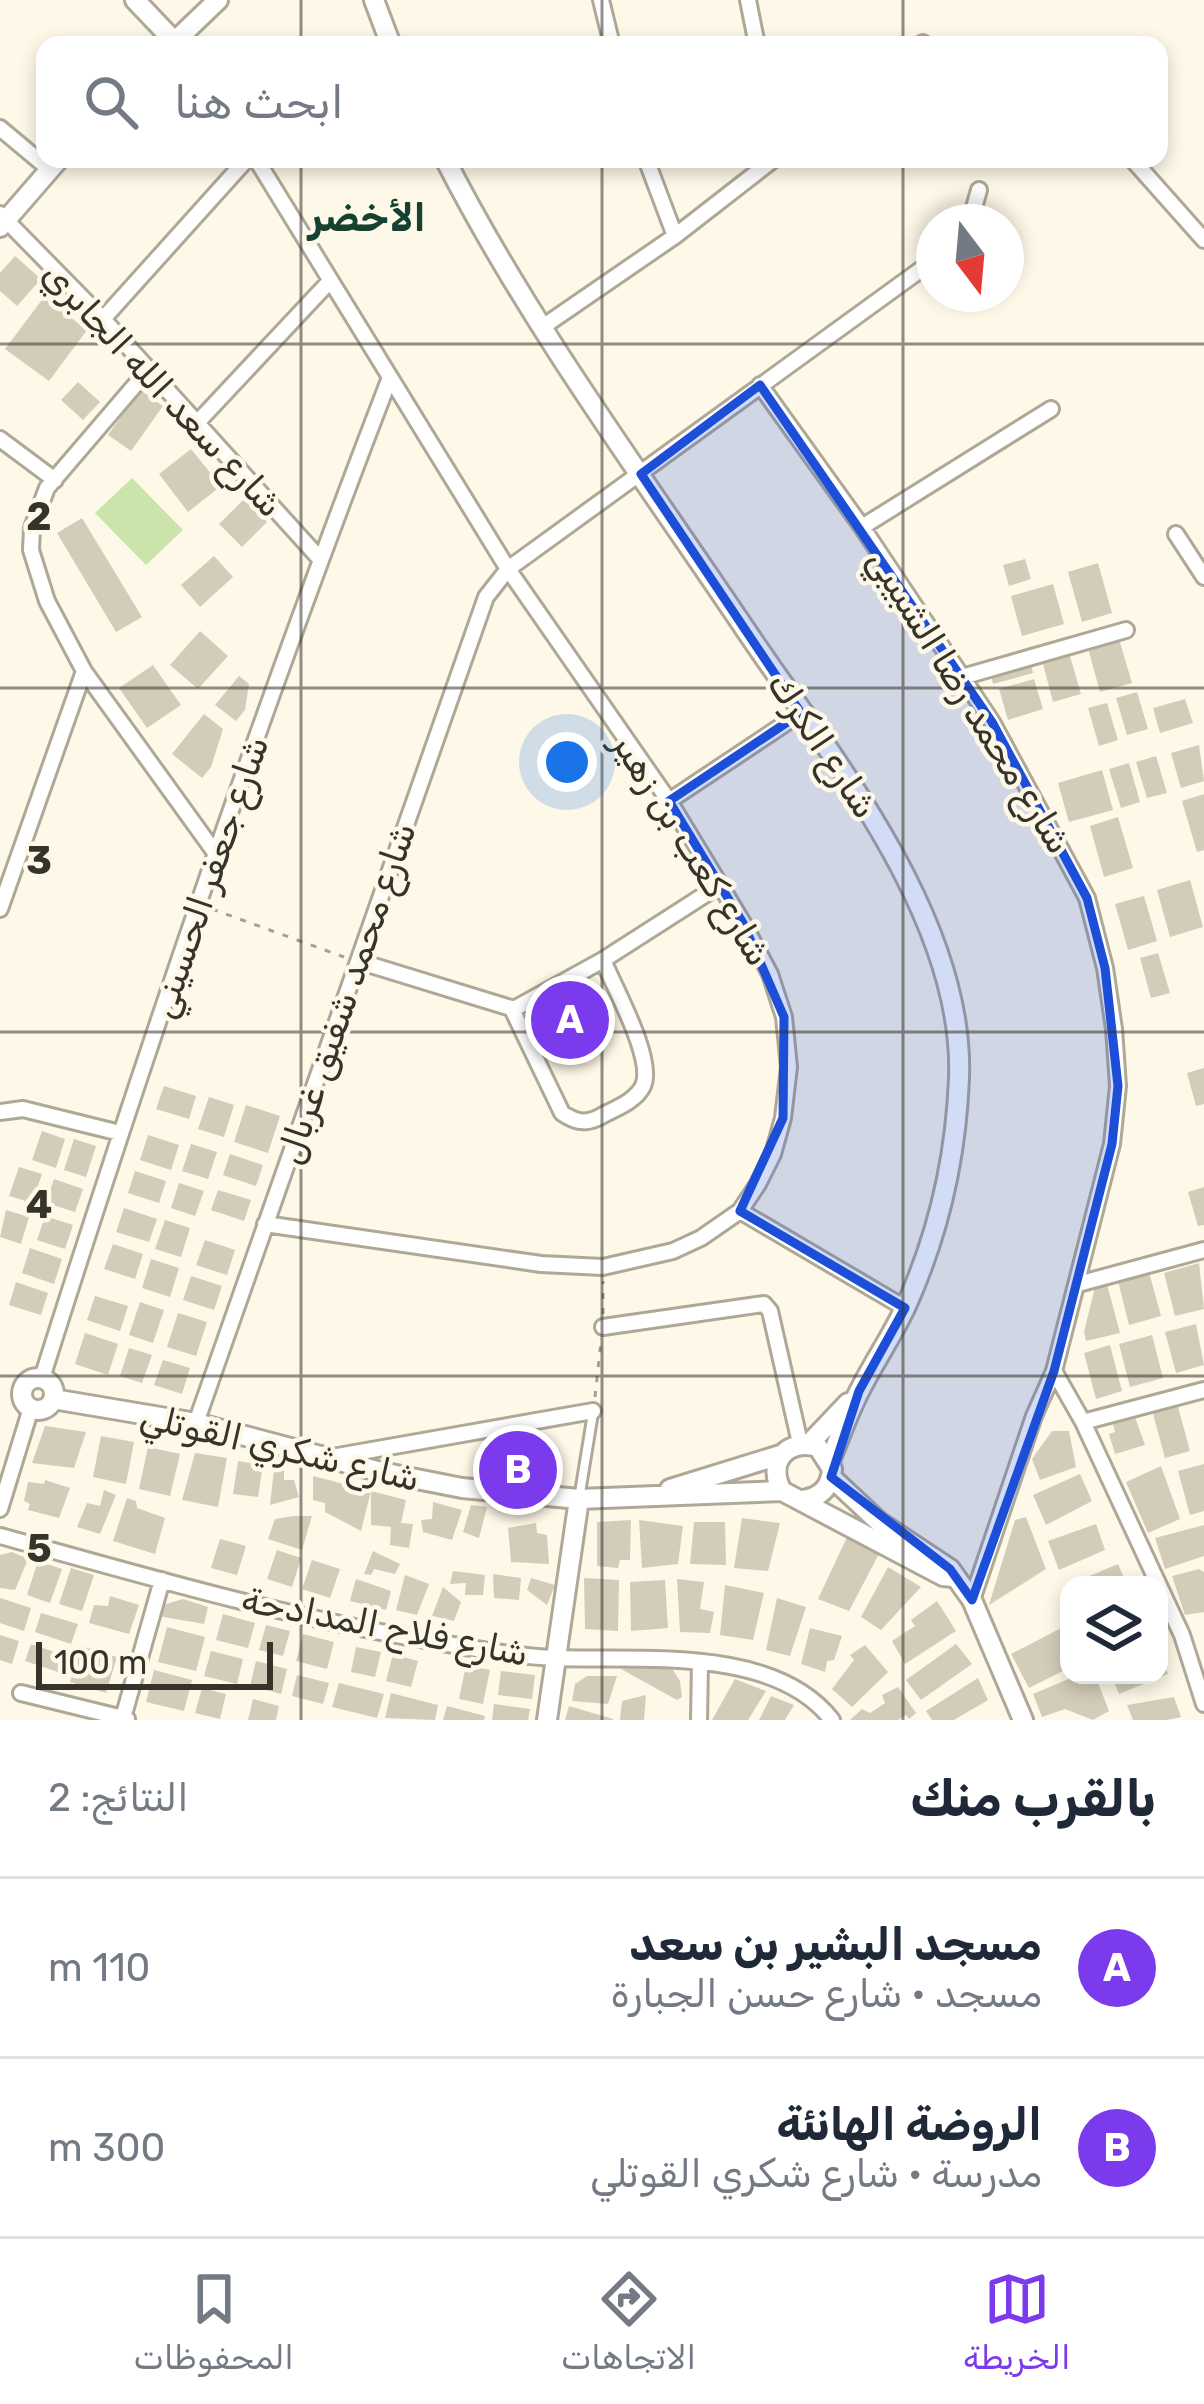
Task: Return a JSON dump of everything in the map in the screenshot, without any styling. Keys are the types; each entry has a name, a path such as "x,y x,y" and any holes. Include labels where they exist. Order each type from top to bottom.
{"street":[{"path":"135,0 174,36"},
{"path":"146,0 175,36"},
{"path":"185,36 218,0"},
{"path":"374,0 388,36"},
{"path":"601,0 610,36"},
{"path":"748,0 755,36"},
{"path":"0,128 36,152"},
{"path":"2,220 50,168"},
{"path":"103,319 244,168"},
{"name":"شارع كعب بن زهير","path":"258,168 508,569 669,801 720,885 770,974 788,1044 783,1118 773,1154 740,1211 673,1251 603,1268 433,1251 265,1224"},
{"name":"شارع الكرك","path":"450,168 544,326 862,801 912,888 947,988 959,1077 946,1186 905,1308 860,1391 831,1469"},
{"path":"650,168 676,236"},
{"path":"544,326 676,236 763,168"},
{"path":"1140,168 1204,240"},
{"path":"975,204 979,190"},
{"name":"شارع سعد الله الجابري","path":"2,220 103,319 320,559"},
{"path":"508,569 916,273"},
{"path":"196,424 330,281"},
{"path":"148,370 55,480 38,509 31,550 47,601 84,671 216,854"},
{"name":"شارع جعفر الحسيني","path":"42,1378 216,854 389,380"},
{"name":"شارع محمد رضا الشبيبي","path":"760,385 992,722 1087,898 1105,968 1118,1086 1112,1144 1054,1372 972,1600"},
{"path":"862,527 1051,409"},
{"path":"0,439 55,480"},
{"path":"1176,533 1204,577"},
{"name":"شارع محمد شفيق غربال","path":"196,1423 295,1134 361,962 482,605 508,569"},
{"path":"962,677 1126,630"},
{"path":"2,898 84,671"},
{"path":"669,801 802,713"},
{"path":"361,962 512,1009 603,960 720,885"},
{"path":"512,1009 562,1113 572,1120 593,1121 634,1098 646,1068 603,960"},
{"path":"0,1112 23,1109 120,1133"},
{"path":"740,1211 905,1308"},
{"path":"1078,1284 1204,1250"},
{"path":"603,1327 764,1304 770,1311 805,1444"},
{"path":"1054,1372 1083,1422 1200,1669 1204,1704"},
{"path":"0,1386 26,1400 46,1408 53,1399 52,1387 42,1378 29,1380 26,1400 0,1509"},
{"path":"1083,1422 1204,1390"},
{"name":"شارع الكرك","path":"805,1444 860,1391"},
{"name":"شارع شكري القوتلي","path":"53,1399 196,1423 462,1488 579,1499 782,1491"},
{"path":"330,1458 593,1411"},
{"path":"952,1577 782,1491 775,1473 780,1455 805,1444 825,1453 831,1469 879,1522 950,1569 972,1600 1023,1720"},
{"name":"شارع شكري القوتلي","path":"650,1496 780,1455"},
{"path":"803,1500 822,1494 831,1469"},
{"path":"547,1720 579,1499"},
{"name":"شارع فلاح المدادحة","path":"0,1536 349,1627 497,1653 700,1662 780,1680 803,1691 832,1720"},
{"path":"21,1693 128,1719 162,1580"},
{"path":"699,1720 700,1662"}],"lane":[{"path":"579,1499 593,1411"}],"path":[{"path":"199,904 361,962"}],"highlighted area":[{"path":"760,385 992,722 1087,898 1105,968 1118,1086 1112,1144 1054,1371 972,1600 950,1569 831,1477 859,1391 905,1308 740,1211 783,1118 784,1017 743,923 669,801 801,713 641,474"}],"green space":[{"path":"132,478 183,530 146,565 95,513"}],"building":[{"path":"15,256 41,279 17,306 0,291 0,273"},
{"path":"44,297 87,330 49,381 5,349"},
{"path":"78,382 100,402 83,420 61,400"},
{"path":"140,390 163,406 131,451 108,435"},
{"path":"191,449 221,486 188,512 159,474"},
{"path":"244,499 267,522 242,547 219,524"},
{"path":"82,518 142,617 116,632 57,533"},
{"path":"214,556 233,577 200,607 181,585"},
{"path":"1025,559 1031,579 1009,586 1003,565"},
{"path":"1098,563 1112,613 1082,622 1068,572"},
{"path":"1053,584 1064,624 1022,636 1011,596"},
{"path":"200,631 228,656 198,689 170,665"},
{"path":"1119,639 1132,683 1100,692 1088,648"},
{"path":"1070,656 1081,694 1053,702 1043,664"},
{"path":"1030,660 1033,673 993,684 990,671"},
{"path":"153,665 181,705 147,728 119,688"},
{"path":"239,676 249,684 245,710 236,721 215,705"},
{"path":"1034,679 1043,709 1008,720 999,689"},
{"path":"1137,692 1148,729 1127,735 1116,698"},
{"path":"1185,699 1193,723 1160,733 1153,708"},
{"path":"1107,703 1118,740 1099,746 1088,708"},
{"path":"204,714 223,729 211,767 202,778 172,754"},
{"path":"1199,745 1204,781 1181,788 1171,753"},
{"path":"1156,756 1167,793 1147,798 1136,762"},
{"path":"1129,763 1140,802 1121,808 1109,769"},
{"path":"1102,770 1113,810 1069,822 1058,783"},
{"path":"1204,794 1204,850 1197,852 1182,801"},
{"path":"1118,817 1133,868 1104,877 1090,826"},
{"path":"1190,880 1203,927 1170,937 1157,890"},
{"path":"1144,896 1157,941 1128,950 1115,904"},
{"path":"1158,953 1170,993 1151,998 1140,958"},
{"path":"1204,1068 1204,1104 1196,1106 1187,1073"},
{"path":"164,1086 196,1096 189,1119 156,1109"},
{"path":"209,1097 234,1105 224,1137 198,1129"},
{"path":"246,1105 280,1116 268,1153 234,1142"},
{"path":"42,1131 65,1139 56,1168 32,1160"},
{"path":"148,1135 179,1145 171,1170 140,1160"},
{"path":"74,1139 96,1146 86,1177 64,1170"},
{"path":"191,1144 217,1152 208,1179 182,1171"},
{"path":"230,1154 263,1165 256,1186 223,1175"},
{"path":"19,1167 42,1174 32,1203 9,1196"},
{"path":"135,1171 166,1181 159,1203 128,1193"},
{"path":"54,1179 83,1189 75,1212 46,1203"},
{"path":"179,1183 204,1191 195,1216 171,1208"},
{"path":"1204,1187 1204,1225 1198,1226 1188,1192"},
{"path":"218,1190 251,1200 244,1221 211,1210"},
{"path":"124,1208 157,1219 149,1242 116,1232"},
{"path":"6,1210 29,1217 21,1244 0,1237"},
{"path":"45,1216 73,1225 65,1249 37,1240"},
{"path":"165,1220 190,1228 181,1257 155,1249"},
{"path":"205,1240 235,1250 227,1275 196,1265"},
{"path":"113,1244 143,1254 135,1279 104,1269"},
{"path":"30,1248 62,1259 54,1284 22,1273"},
{"path":"151,1259 179,1268 170,1297 142,1288"},
{"path":"1199,1263 1204,1309 1175,1316 1164,1273"},
{"path":"1149,1272 1161,1316 1129,1325 1118,1281"},
{"path":"191,1276 222,1286 214,1310 183,1300"},
{"path":"16,1282 48,1293 41,1315 9,1305"},
{"path":"1107,1284 1120,1333 1086,1341 1095,1287"},
{"path":"95,1296 128,1306 120,1331 87,1320"},
{"path":"140,1302 164,1310 153,1343 129,1335"},
{"path":"178,1313 207,1322 196,1356 167,1347"},
{"path":"1196,1324 1204,1365 1176,1373 1165,1332"},
{"path":"85,1333 118,1344 108,1375 75,1364"},
{"path":"1152,1335 1163,1378 1130,1387 1119,1344"},
{"path":"1110,1345 1122,1391 1096,1399 1084,1353"},
{"path":"129,1348 152,1355 142,1383 120,1376"},
{"path":"163,1360 190,1368 182,1394 154,1385"},
{"path":"1177,1403 1190,1451 1165,1458 1152,1410"},
{"path":"1135,1417 1145,1445 1115,1454 1109,1434 1115,1432 1113,1423"},
{"path":"45,1426 86,1432 74,1468 32,1463"},
{"path":"1052,1431 1069,1431 1076,1467 1040,1480 1032,1459"},
{"path":"101,1436 134,1442 126,1484 93,1477"},
{"path":"148,1447 180,1454 170,1496 139,1489"},
{"path":"195,1453 227,1458 218,1507 182,1500"},
{"path":"238,1461 263,1465 258,1497 233,1494"},
{"path":"1204,1464 1204,1511 1190,1515 1178,1471"},
{"path":"1161,1466 1180,1519 1148,1533 1126,1482"},
{"path":"284,1469 284,1480 294,1480 299,1497 270,1505 274,1470"},
{"path":"1080,1474 1092,1501 1046,1525 1033,1495"},
{"path":"313,1476 406,1500 401,1523 413,1524 409,1548 390,1545 391,1527 371,1525 371,1491 361,1531 325,1512 325,1503 313,1500"},
{"path":"45,1480 70,1488 59,1518 28,1510 30,1504 24,1501 28,1482 44,1484"},
{"path":"104,1490 116,1495 100,1534 77,1527 87,1503 100,1506"},
{"path":"127,1498 136,1501 137,1508 165,1518 155,1554 113,1541"},
{"path":"433,1502 462,1510 452,1540 423,1532 421,1520 432,1519"},
{"path":"471,1505 487,1507 479,1538 463,1532"},
{"path":"312,1516 302,1550 268,1539 275,1519"},
{"path":"1026,1517 1046,1569 989,1605 1015,1520"},
{"path":"742,1518 780,1523 768,1571 734,1568"},
{"path":"631,1520 630,1560 620,1560 618,1568 597,1566 597,1522"},
{"path":"639,1520 683,1526 678,1564 642,1568"},
{"path":"694,1522 725,1522 726,1565 690,1564"},
{"path":"536,1523 537,1533 547,1535 549,1564 511,1562 508,1528"},
{"path":"1096,1524 1105,1550 1059,1570 1048,1541"},
{"path":"1204,1525 1204,1556 1165,1569 1155,1538"},
{"path":"848,1535 881,1550 849,1611 818,1599"},
{"path":"220,1539 246,1546 237,1575 211,1568"},
{"path":"277,1550 301,1558 292,1587 267,1579"},
{"path":"373,1551 400,1564 395,1574 374,1569 371,1575 364,1574"},
{"path":"12,1552 28,1559 15,1590 0,1588 0,1555"},
{"path":"312,1560 340,1569 330,1598 302,1589"},
{"path":"38,1561 62,1569 50,1603 27,1595"},
{"path":"1118,1564 1123,1576 1089,1576"},
{"path":"888,1567 921,1587 881,1630 861,1617"},
{"path":"71,1568 94,1575 82,1611 59,1604"},
{"path":"453,1571 485,1575 483,1595 465,1595 466,1583 450,1584"},
{"path":"1204,1572 1204,1612 1185,1615 1172,1576"},
{"path":"493,1574 521,1578 519,1600 494,1598"},
{"path":"405,1575 429,1584 417,1615 396,1610"},
{"path":"531,1578 555,1585 547,1605 527,1590"},
{"path":"584,1578 619,1580 618,1631 585,1629"},
{"path":"356,1579 391,1591 386,1610 350,1601"},
{"path":"677,1579 704,1582 700,1609 714,1612 710,1633 680,1632"},
{"path":"665,1580 668,1628 631,1631 630,1582"},
{"path":"725,1585 764,1593 753,1640 720,1635"},
{"path":"443,1587 461,1602 454,1621 432,1616"},
{"path":"110,1596 139,1605 129,1634 89,1623 94,1605 108,1606"},
{"path":"0,1598 31,1608 24,1631 0,1623"},
{"path":"777,1598 806,1607 790,1656 766,1650"},
{"path":"183,1599 208,1607 204,1624 158,1616 163,1605"},
{"path":"937,1601 956,1631 905,1664 892,1641 915,1626 911,1620"},
{"path":"41,1613 78,1624 71,1644 35,1632"},
{"path":"223,1614 255,1623 248,1648 216,1640"},
{"path":"266,1625 290,1631 283,1656 259,1650"},
{"path":"167,1627 205,1637 196,1671 158,1662"},
{"path":"810,1628 842,1636 825,1672 801,1664"},
{"path":"1060,1629 1060,1672 1029,1688 1011,1654"},
{"path":"303,1634 334,1642 327,1669 296,1661"},
{"path":"0,1635 19,1641 12,1664 0,1660"},
{"path":"31,1644 70,1657 64,1674 25,1661"},
{"path":"956,1644 972,1664 921,1700 906,1680"},
{"path":"865,1645 888,1672 852,1707 832,1689 854,1660 850,1655"},
{"path":"81,1646 117,1657 106,1693 70,1682"},
{"path":"356,1647 381,1652 375,1677 351,1672"},
{"path":"211,1651 243,1659 237,1684 204,1676"},
{"path":"393,1654 418,1661 411,1687 386,1681"},
{"path":"256,1661 287,1669 281,1694 250,1686"},
{"path":"466,1665 490,1670 483,1704 459,1699"},
{"path":"621,1669 673,1670 682,1697 677,1700"},
{"path":"154,1670 192,1680 184,1711 146,1702"},
{"path":"501,1671 535,1675 532,1699 498,1695"},
{"path":"297,1675 329,1683 323,1704 292,1696"},
{"path":"587,1676 617,1676 608,1704 572,1701 575,1684"},
{"path":"978,1678 988,1700 954,1720 932,1720 926,1711"},
{"path":"735,1679 766,1691 748,1720 712,1720"},
{"path":"339,1683 384,1694 377,1718 332,1707"},
{"path":"1060,1683 1098,1684 1109,1711 1093,1720 1065,1709 1042,1717 1033,1694"},
{"path":"1115,1684 1144,1684 1119,1694"},
{"path":"898,1687 916,1713 909,1719 906,1715 898,1720 850,1720 862,1709 870,1713 885,1703 882,1695"},
{"path":"202,1688 226,1694 220,1719 195,1713"},
{"path":"391,1693 438,1705 435,1720 385,1718"},
{"path":"646,1695 644,1720 620,1720 622,1701"},
{"path":"771,1696 794,1705 785,1720 759,1720"},
{"path":"1174,1697 1181,1717 1167,1720 1133,1720 1127,1705"},
{"path":"253,1699 279,1706 276,1720 248,1720"},
{"path":"494,1704 530,1709 528,1720 492,1720"},
{"path":"447,1706 485,1716 484,1720 443,1720"},
{"path":"569,1706 613,1719 613,1720 565,1720"}],"place":[{"name":"مسجد البشير بن سعد","path":"570,1020"},
{"name":"الروضة الهانئة","path":"518,1470"}],"district":[{"name":"الأخضر","path":"367,218"}]}
